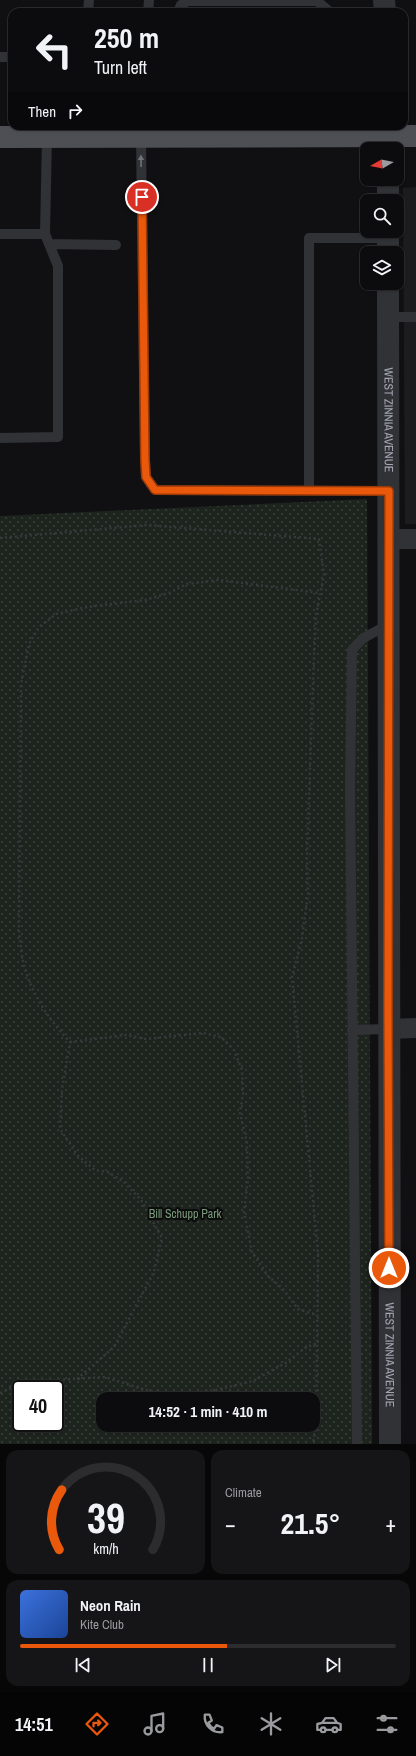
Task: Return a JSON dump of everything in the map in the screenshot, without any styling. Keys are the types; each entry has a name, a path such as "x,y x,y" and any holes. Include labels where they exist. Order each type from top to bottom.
{"main road":[{"path":"0,137 47,137 87,131 141,137 250,131 387,137 416,136"}],"street":[{"name":"WEST ZINNIA AVENUE","path":"388,290 390,539 388,1029 390,1444"},
{"path":"390,539 416,539"},
{"path":"388,1029 416,1028"}],"lane":[{"path":"180,8 181,5 188,1 317,1 325,8"},
{"path":"0,438 58,437 58,266 47,239 47,137"},
{"path":"141,137 145,460 146,477 155,490 309,489 389,491"},
{"path":"0,234 116,245"},
{"path":"309,489 309,238 388,240"},
{"path":"388,317 416,316"},
{"path":"357,1444 350,796 352,650 362,639 389,624"},
{"path":"352,1030 388,1029"}],"path":[{"path":"0,538 147,525 319,539 324,575 316,615 307,855 308,894 302,938 292,977 318,1254 316,1427 313,1444"},
{"path":"70,1042 55,1026 34,993 23,962 19,930 21,684 29,644 39,627 56,614 87,607 144,600 169,593 187,584 219,580 320,593"},
{"path":"70,1042 126,1035 146,1039 203,1033 221,1037 234,1050 242,1070 240,1113 247,1142 248,1179 244,1212 252,1252 268,1276 282,1288 298,1309 317,1315"},
{"path":"70,1042 62,1089 60,1129 78,1156 95,1170 108,1172 124,1182 142,1200 162,1238 154,1272 114,1347 77,1379"},
{"path":"0,1393 16,1386 41,1381 106,1377 149,1391 184,1394 216,1390 253,1381 288,1362 305,1348 317,1344"}],"shaded area":[{"path":"416,187 416,524 405,524 403,188"}],"green space":[{"name":"Bill Schupp Park","path":"367,499 372,1444 0,1444 0,516"}],"route":[{"path":"142,197 145,460 146,477 155,490 309,489 389,491 389,1268"}]}
